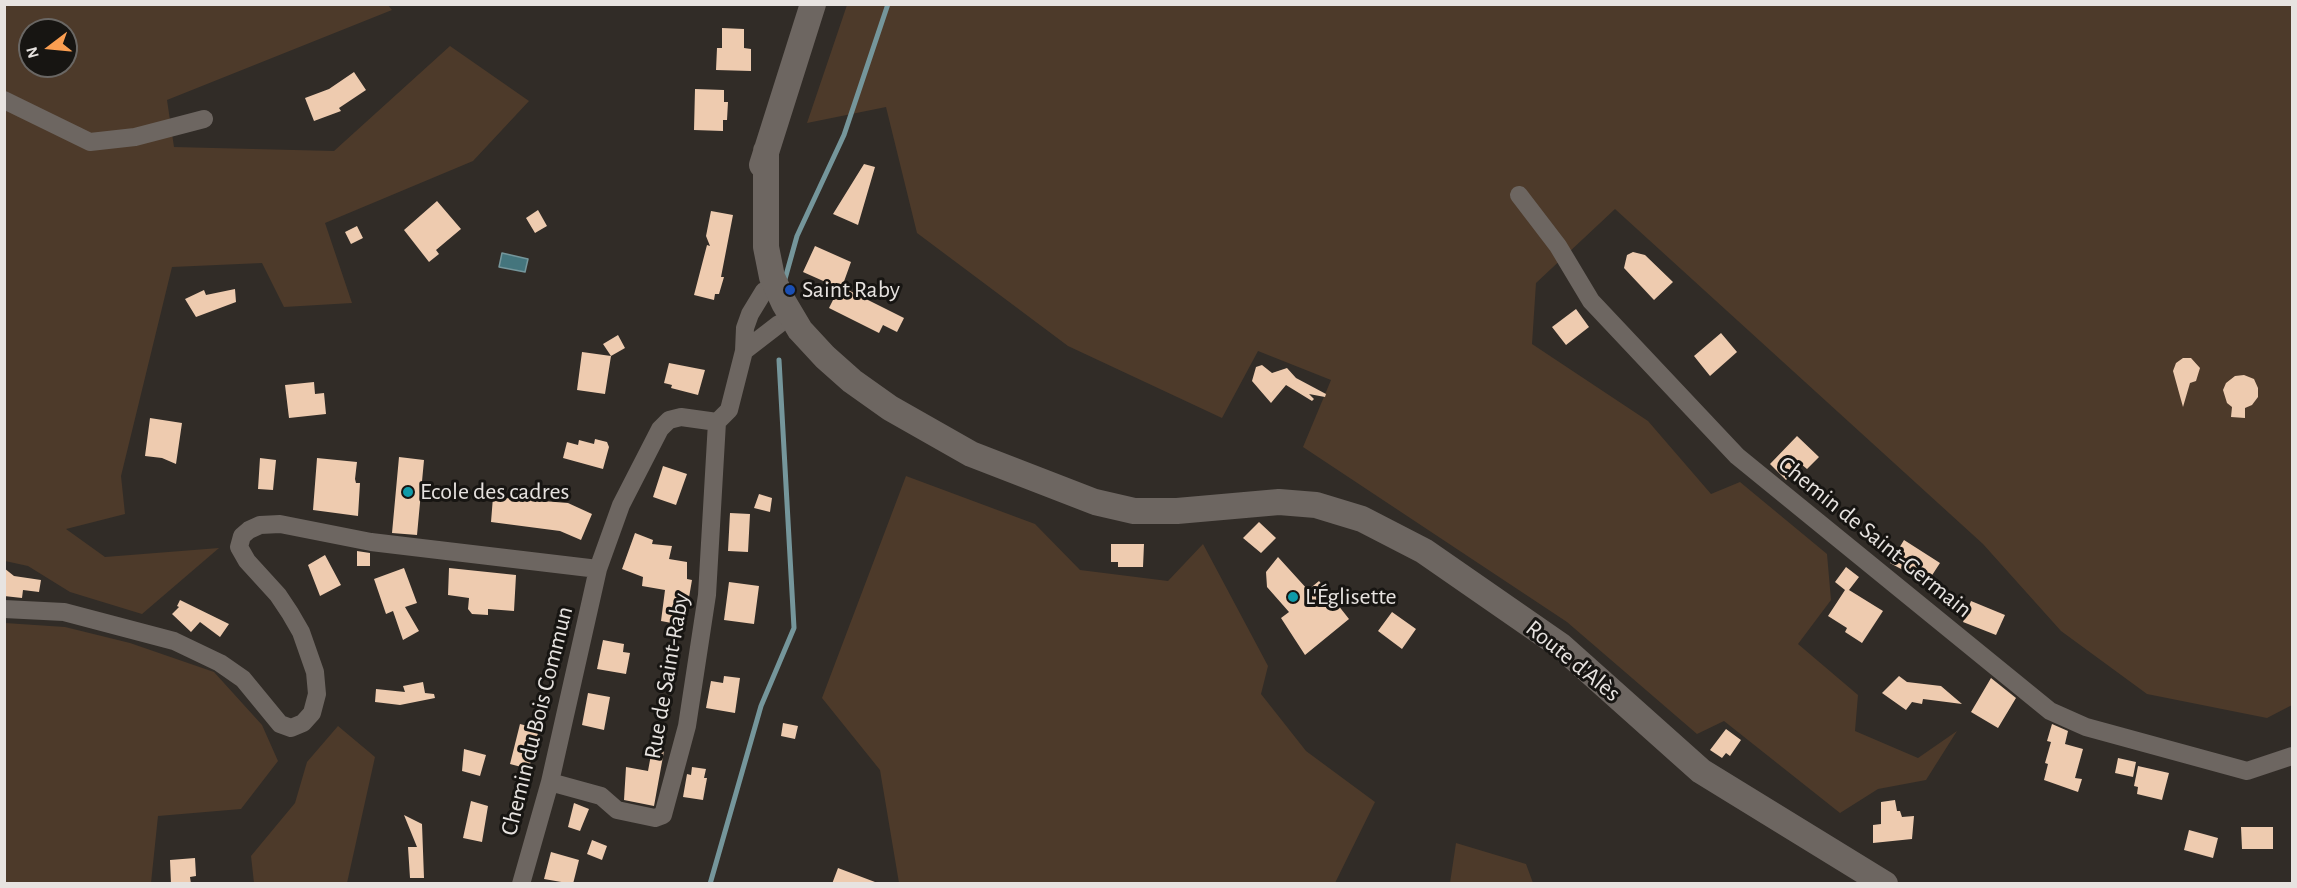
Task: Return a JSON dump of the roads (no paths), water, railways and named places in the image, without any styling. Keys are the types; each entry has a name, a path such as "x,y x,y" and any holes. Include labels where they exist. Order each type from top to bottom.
{"main road":[{"path":"813,4 760,171 754,250 764,291 779,324 804,358 868,401 890,408"},
{"path":"766,151 766,247 772,277 784,303 800,330 825,357 852,381 890,408"},
{"name":"Route d'Alès","path":"890,408 971,454 1095,502 1134,511 1177,511 1279,502 1316,505 1362,519 1424,551 1561,646 1701,771 1884,884"}],"street":[{"path":"4,100 90,142 135,137 204,119"},
{"name":"Chemin de Saint-Germain","path":"1518,195 1558,246 1591,301 1737,456 2050,711 2086,727 2247,771 2292,756"},
{"path":"717,422 729,410 744,351 745,328 750,314 764,291"},
{"path":"744,351 779,324"},
{"name":"Chemin du Bois Commun","path":"521,884 549,782 598,569 621,505 660,429 669,420 681,417 717,422"},
{"name":"Rue de Saint-Raby","path":"549,782 601,796 616,810 655,818 663,815 687,726 706,595 717,422"},
{"path":"4,609 64,612 174,641 220,663 243,679 280,724 291,728 303,723 312,713 317,694 315,672 301,632 290,613 278,595 247,561 239,547 242,536 249,530 260,525 280,524 371,542 598,569"}],"water":[{"path":"502,253 528,259 525,272 499,267"}],"waterway":[{"path":"785,279 797,236 844,135 888,4"},
{"path":"710,884 761,706 794,628 779,360"}],"place":[{"name":"Saint Raby","path":"790,290"},
{"name":"Ecole des cadres","path":"408,492"},
{"name":"L'Églisette","path":"1293,597"}]}
